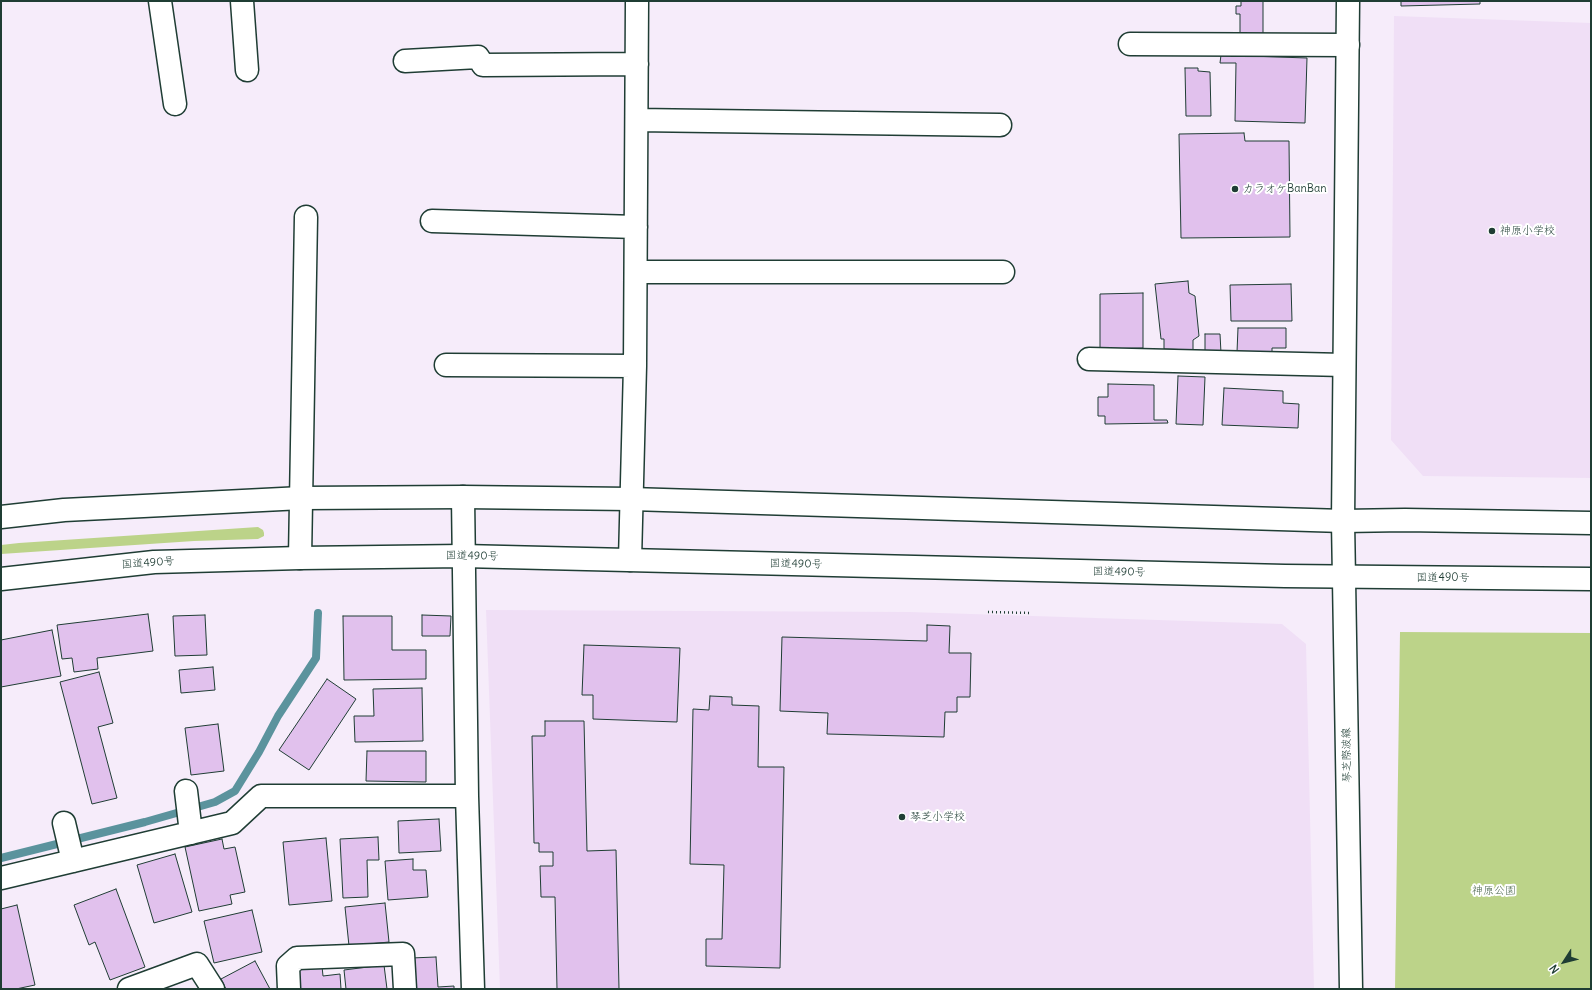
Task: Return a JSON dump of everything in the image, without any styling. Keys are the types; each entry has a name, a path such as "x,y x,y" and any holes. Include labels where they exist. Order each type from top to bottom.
{"main road":[{"path":"160,1 175,104"},
{"path":"242,1 247,70"},
{"path":"630,560 635,366 637,1"},
{"name":"琴芝際波線","path":"1348,1 1343,576 1351,989"},
{"path":"1130,44 1348,45"},
{"path":"405,61 478,57 483,65 637,64"},
{"path":"637,120 1000,125"},
{"path":"300,558 306,217"},
{"path":"432,221 636,227"},
{"path":"636,272 1003,272"},
{"path":"1089,359 1344,365"},
{"path":"446,365 635,366"},
{"path":"463,497 467,796 473,989"},
{"path":"1,517 64,510 302,498 463,497 631,499 1343,521 1405,520 1591,523"},
{"name":"国道490号","path":"1,579 154,562 463,556 1343,576 1591,579"},
{"path":"186,791 191,831"},
{"path":"1,878 191,831 232,823 261,796 467,796"},
{"path":"64,823 73,860"},
{"path":"289,989 288,966 297,958 403,954 405,989"},
{"path":"129,989 197,964 213,989"}],"path":[{"path":"988,612 1031,613"}],"shaded area":[{"name":"神原小学校","path":"1394,16 1591,23 1591,478 1423,476 1391,440"},
{"name":"琴芝小学校","path":"486,610 909,612 1282,624 1306,644 1314,989 500,989"}],"green space":[{"path":"258,527 263,530 264,536 258,539 194,541 1,554 1,545 19,543"},
{"name":"神原公園","path":"1400,632 1591,633 1591,989 1395,989"}],"building":[{"path":"1241,1 1263,1 1263,37 1240,38 1240,14 1236,14 1236,6 1241,6"},
{"path":"1401,1 1480,1 1480,4 1401,6"},
{"path":"1221,55 1307,58 1305,123 1235,121 1236,63 1220,63"},
{"path":"1185,68 1198,68 1198,71 1210,72 1211,116 1186,116"},
{"name":"カラオケBanBan","path":"1244,133 1245,141 1289,141 1290,237 1181,238 1179,134"},
{"path":"1188,281 1189,293 1195,296 1199,336 1193,340 1193,350 1164,349 1164,339 1161,339 1155,284"},
{"path":"1291,284 1292,321 1231,321 1230,285"},
{"path":"1143,293 1143,348 1100,349 1100,294"},
{"path":"1238,328 1286,328 1286,348 1272,348 1272,353 1237,352"},
{"path":"1205,334 1220,334 1221,353 1205,353"},
{"path":"1178,376 1205,377 1203,425 1176,424"},
{"path":"1108,384 1154,385 1154,420 1167,420 1168,423 1105,424 1105,416 1098,416 1098,397 1108,397"},
{"path":"1224,388 1283,391 1283,403 1299,404 1298,428 1222,425"},
{"path":"148,614 153,651 97,658 98,669 74,672 72,658 62,659 57,625"},
{"path":"205,615 207,655 175,656 173,616"},
{"path":"422,615 451,616 450,636 422,636"},
{"path":"343,616 392,616 392,650 426,650 426,679 344,680"},
{"path":"927,625 950,626 949,653 971,653 970,697 957,697 957,712 945,712 944,737 827,734 828,713 780,711 782,637 927,641"},
{"path":"52,630 61,676 1,687 1,640"},
{"path":"584,645 680,648 677,722 593,719 593,695 582,695"},
{"path":"213,667 215,690 181,693 179,670"},
{"path":"99,672 113,723 98,727 117,798 92,804 60,682"},
{"path":"327,679 356,699 309,770 279,750"},
{"path":"422,688 423,741 355,742 354,716 374,716 373,689"},
{"path":"710,696 732,697 732,705 759,706 758,767 784,767 780,968 706,966 706,939 722,939 724,865 690,864 693,709 709,710"},
{"path":"545,721 584,721 587,851 616,850 619,989 557,989 555,897 541,897 540,866 553,866 553,852 539,852 539,843 534,843 532,736 545,736"},
{"path":"218,724 224,771 191,775 185,728"},
{"path":"367,751 426,751 426,782 366,781"},
{"path":"439,819 441,851 399,853 398,821"},
{"path":"378,837 379,860 367,860 368,897 343,898 340,839"},
{"path":"326,838 332,901 289,905 283,842"},
{"path":"222,839 224,849 235,847 245,892 230,895 232,904 199,911 185,847"},
{"path":"175,854 192,912 154,923 137,865"},
{"path":"413,859 413,870 426,870 428,897 388,900 385,861"},
{"path":"116,889 145,967 110,980 95,942 89,945 74,905"},
{"path":"385,903 389,942 349,946 345,907"},
{"path":"17,905 35,985 16,989 1,989 1,909"},
{"path":"252,910 262,952 214,963 204,921"},
{"path":"436,957 438,987 454,986 454,989 413,989 411,958"},
{"path":"255,961 270,989 226,989 221,979"},
{"path":"384,965 387,989 346,989 344,970"},
{"path":"322,966 323,976 340,974 341,989 296,989 294,968"}],"waterway":[{"path":"1,858 145,822 215,802 235,791 259,752 278,716 316,658 318,613"}],"place":[{"name":"カラオケBanBan","path":"1235,189"},
{"name":"神原小学校","path":"1492,231"},
{"name":"琴芝小学校","path":"902,817"}]}
